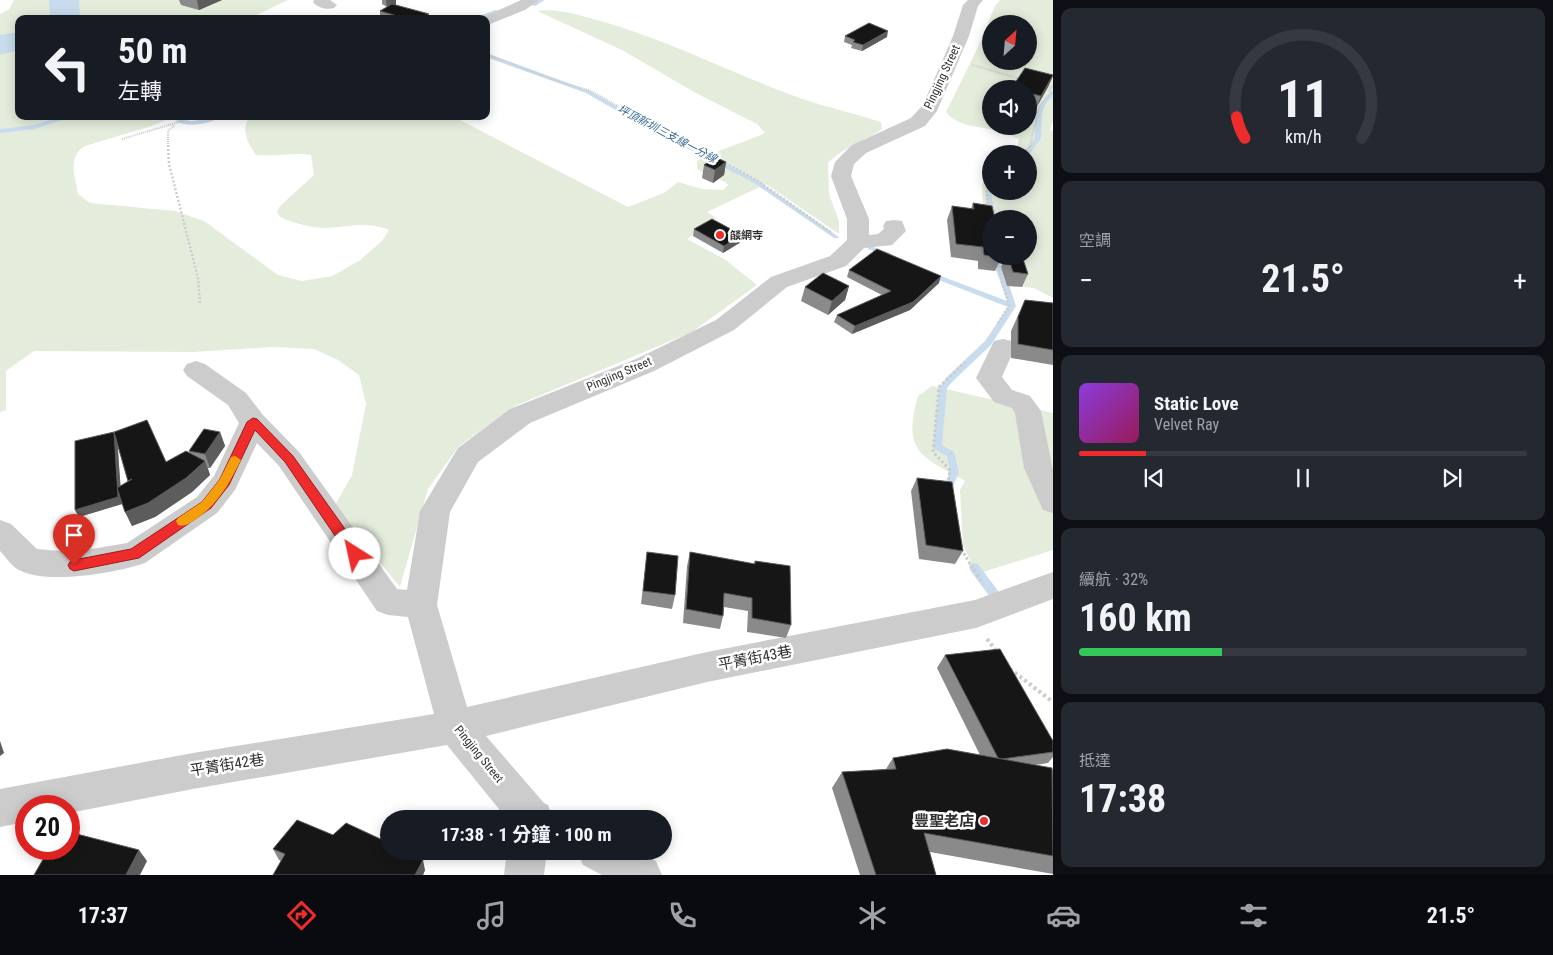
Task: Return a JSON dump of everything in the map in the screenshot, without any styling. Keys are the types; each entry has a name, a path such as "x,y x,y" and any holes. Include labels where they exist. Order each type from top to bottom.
{"street":[{"path":"490,18 520,7 532,0"},
{"name":"Pingjing Street","path":"518,810 455,726 422,605 436,511 468,455 520,416 645,364 725,325 779,282 838,261 858,242 858,219 841,176 845,162 859,149 918,122 932,107 952,60 970,5 976,0"},
{"path":"858,242 884,240 894,231 894,226"},
{"path":"999,338 989,378 1003,396 1021,402 1028,411 1038,468 1053,502"},
{"path":"196,370 236,399 253,422 289,459 388,601 422,605"},
{"path":"0,532 29,561 74,565 134,554 207,505 225,482 253,422"},
{"name":"平菁街43巷","path":"455,726 689,671 988,610 1053,585"},
{"name":"平菁街42巷","path":"0,808 193,771 455,726"},
{"path":"524,875 526,860"},
{"path":"614,860 642,875"}],"path":[{"path":"490,56 554,80 591,91 649,125 661,129 687,145 758,181 838,237 858,242"},
{"path":"952,60 1024,80"},
{"path":"1032,145 1035,138 1037,112 1043,98 1051,93 1049,91 1052,87 1042,85"},
{"path":"122,139 188,120"},
{"path":"175,125 168,131 169,164 198,278 200,303"},
{"path":"998,265 1009,306 999,338"},
{"path":"947,487 950,470 933,452 940,387 972,355"},
{"path":"956,541 968,563 988,610 987,639 1001,659"},
{"path":"1006,665 1053,702"}],"green space":[{"path":"14,0 288,0 256,15 15,15 15,120 165,120 152,126 85,146 79,150 74,161 74,174 78,194 90,203 175,211 204,221 278,275 302,281 332,276 359,261 382,241 389,230 364,225 314,227 280,217 277,211 280,206 314,175 311,155 256,155 245,132 248,120 460,120 628,207 664,193 678,182 702,189 723,190 728,185 702,172 697,168 697,161 765,133 757,124 694,92 622,50 537,11 567,12 622,27 765,85 881,122 882,129 840,153 828,163 829,194 839,221 839,234 766,184 707,212 716,218 687,239 726,260 757,285 692,332 515,406 459,446 428,489 400,587 334,507 352,475 366,404 359,375 338,360 314,349 273,347 193,352 34,351 6,371 6,410 0,412 0,14 9,9"},
{"path":"1000,0 1053,0 1053,121 1050,130 1053,131 1053,298 1034,288 1022,287 1015,269 1001,267 1000,265 1037,265 1037,210 983,209 983,200 1037,200 1037,145 1018,145 1019,139 1010,135 1037,135 1037,80 982,80 982,128 963,124 946,112 982,38 982,70 1038,70 1038,15 991,15"},
{"path":"932,386 1053,413 1053,550 983,572 971,562 963,545 960,490 965,481 927,458 914,441 912,429 918,396"}],"building":[{"path":"392,4 429,14 394,15 380,11"},
{"path":"869,23 888,31 863,45 853,42 855,40 845,36"},
{"path":"1024,70 1033,70 1053,75 1041,96 1037,95 1037,80 1017,80"},
{"path":"715,157 726,162 715,170 704,165"},
{"path":"973,203 992,206 993,210 982,210 982,247 956,244 952,206 974,209"},
{"path":"712,219 742,235 724,246 694,229"},
{"path":"877,249 941,276 913,302 855,326 837,315 891,291 849,270"},
{"path":"1011,265 1025,265 1028,274 1013,272"},
{"path":"823,273 849,286 832,301 805,287"},
{"path":"1025,300 1053,303 1053,350 1018,344 1018,317"},
{"path":"147,420 166,462 186,451 205,461 186,478 148,503 125,512 117,488 132,479 128,481 114,432"},
{"path":"204,429 220,432 205,454 189,451"},
{"path":"114,432 118,497 75,510 75,441"},
{"path":"917,478 952,482 963,551 926,545"},
{"path":"647,552 678,556 675,595 643,591"},
{"path":"690,552 755,564 755,561 790,566 791,625 752,618 752,598 724,593 723,616 686,609"},
{"path":"1000,649 1053,741 1053,752 998,758 945,655"},
{"path":"947,749 1052,768 1053,856 924,833 936,875 876,875 842,772 896,769 893,758"},
{"path":"297,820 333,835 346,823 380,839 380,860 423,860 415,875 273,875 285,854 273,849"},
{"path":"80,835 139,850 126,875 34,875 43,860 80,860"}],"waterway":[{"path":"64,0 65,15"},
{"path":"533,5 543,0"},
{"path":"486,15 497,11"},
{"path":"490,23 513,14"},
{"path":"0,45 15,42"},
{"name":"坪頂新圳三支線一分線","path":"490,56 588,92 644,124 756,182 836,237"},
{"path":"1033,145 1038,138 1039,113 1044,103 1053,93"},
{"path":"0,131 35,127 57,120"},
{"path":"178,121 188,123 206,120"},
{"path":"989,200 992,210"},
{"name":"坪頂新圳三支線一分線","path":"870,248 887,255"},
{"path":"1000,265 1012,306"},
{"name":"坪頂新圳三支線一分線","path":"930,275 1012,306"},
{"path":"949,494 949,484 954,472 951,454 937,447 943,388 988,343 1012,306"},
{"path":"974,567 997,598"}],"slow traffic":[{"path":"183,521 207,505 225,482 235,460"}],"place":[{"name":"燄網寺","path":"720,235"},
{"name":"豐聖老店","path":"984,821"}],"route":[{"path":"74,565 134,554 207,505 225,482 253,422 289,459 355,554"}]}
